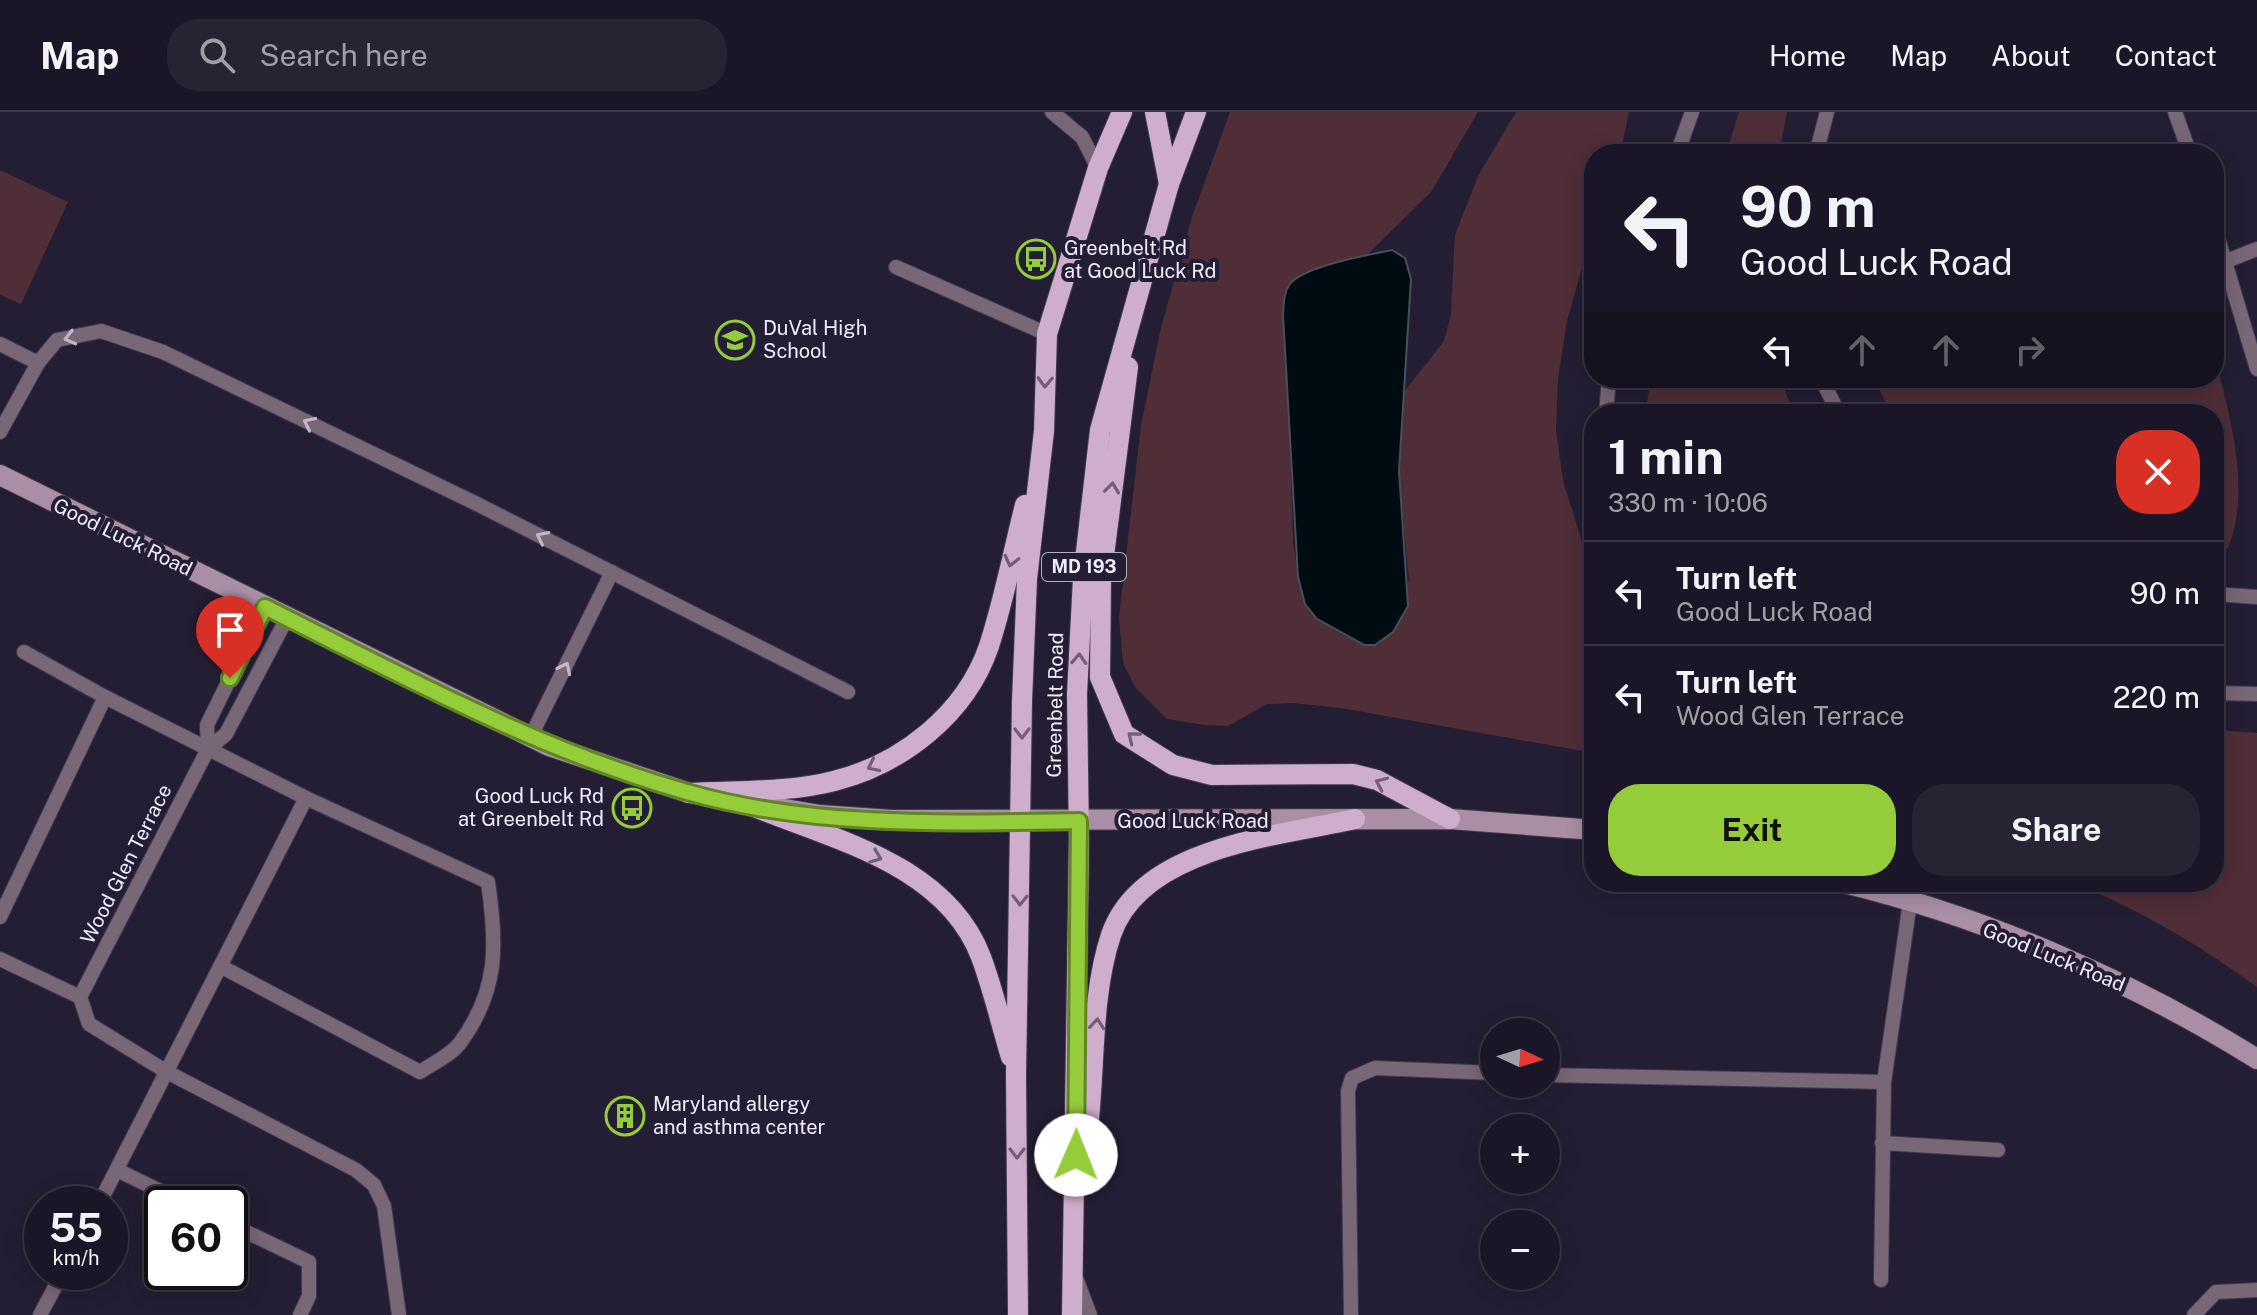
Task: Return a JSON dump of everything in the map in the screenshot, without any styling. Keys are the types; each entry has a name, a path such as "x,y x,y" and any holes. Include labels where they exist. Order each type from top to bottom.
{"main road":[{"name":"Greenbelt Road","path":"1018,1315 1016,1075 1027,579 1044,431 1047,334 1098,168 1122,112"},
{"path":"1155,112 1169,184"},
{"name":"Greenbelt Road","path":"1072,1315 1079,821 1077,694 1083,578 1100,430 1169,184 1196,112"},
{"path":"1131,317 1128,372 1101,579 1100,677 1124,734 1173,765 1212,775 1353,774 1377,780 1450,819"},
{"path":"689,793 805,787 835,781 915,745 937,726 967,688 988,648 1044,431"},
{"name":"Good Luck Road","path":"0,475 530,738 689,793 752,806 863,818 1022,822 1450,819 1584,829"},
{"path":"752,806 902,867 951,908 980,955 1016,1075"},
{"path":"1074,1269 1098,1005 1111,935 1125,905 1161,875 1209,850 1355,819"},
{"name":"Good Luck Road","path":"1875,892 1995,931 2126,985 2257,1059"}],"lane":[{"path":"1052,112 1082,137 1098,168"},
{"path":"1681,144 1692,112"},
{"path":"1819,144 1827,112"},
{"path":"2175,112 2186,144"},
{"path":"2224,262 2257,249"},
{"path":"896,267 1047,334"},
{"path":"2224,275 2257,369"},
{"path":"0,432 38,363 57,340 101,331 163,352 612,572 848,692"},
{"path":"0,344 38,363"},
{"path":"530,738 612,572"},
{"path":"2224,595 2257,597"},
{"name":"Wood Glen Terrace","path":"208,749 207,725 265,607"},
{"name":"Wood Glen Terrace","path":"80,997 208,749 226,734 287,618"},
{"path":"24,652 105,697 306,798 488,882 495,932 491,986 458,1045 420,1072 222,967"},
{"path":"2224,693 2257,694"},
{"path":"0,917 105,697"},
{"path":"109,1186 306,798"},
{"path":"1881,1280 1884,1082 1910,902 1914,892"},
{"path":"0,959 80,997 89,1024 167,1072 356,1170 374,1185 384,1206 399,1315"},
{"path":"1351,1315 1348,1091 1352,1078 1375,1068 1480,1072"},
{"path":"1560,1075 1884,1082"},
{"path":"1882,1143 1998,1150"},
{"path":"117,1170 150,1186"},
{"path":"248,1233 309,1262 309,1296 300,1315"},
{"path":"1074,1269 1090,1315"},
{"path":"40,1315 53,1290"},
{"path":"2194,1315 2216,1292 2257,1290"}],"shaded area":[{"path":"1230,112 1478,112 1431,192 1367,255 1336,264 1285,293 1293,541 1299,579 1310,606 1318,616 1345,636 1364,645 1409,581 1399,471 1404,392 1444,341 1451,314 1455,235 1478,176 1516,112 1629,112 1622,144 1584,144 1584,261 1567,321 1558,378 1556,431 1563,481 1584,548 1584,751 1341,708 1293,703 1267,704 1228,726 1205,725 1167,719 1135,687 1123,663 1119,618 1141,425 1161,328 1192,217"},
{"path":"1739,112 1787,112 1781,144 1729,144"},
{"path":"0,170 68,202 21,304 0,295"},
{"path":"1392,250 1405,258 1411,279 1399,471 1408,606 1393,632 1375,645 1364,645 1317,619 1305,604 1298,577 1283,315 1286,291 1297,278 1337,262"},
{"path":"1649,388 1784,388 1790,404 1647,404"},
{"path":"1879,388 2222,388 2236,451 2238,477 2235,525 2228,548 2224,550 2224,404 1886,404"},
{"path":"2224,731 2257,733 2257,987 2167,928 2093,892 2224,892"}],"place":[{"name":"Greenbelt Rd at Good Luck Rd","path":"1036,259"},
{"name":"DuVal High School","path":"735,340"},
{"name":"Good Luck Rd at Greenbelt Rd","path":"632,808"},
{"name":"Maryland allergy and asthma center","path":"625,1116"}],"route":[{"path":"230,678 265,607 445,698 549,746 689,793 820,815 892,820 1079,821 1076,1155"}]}
